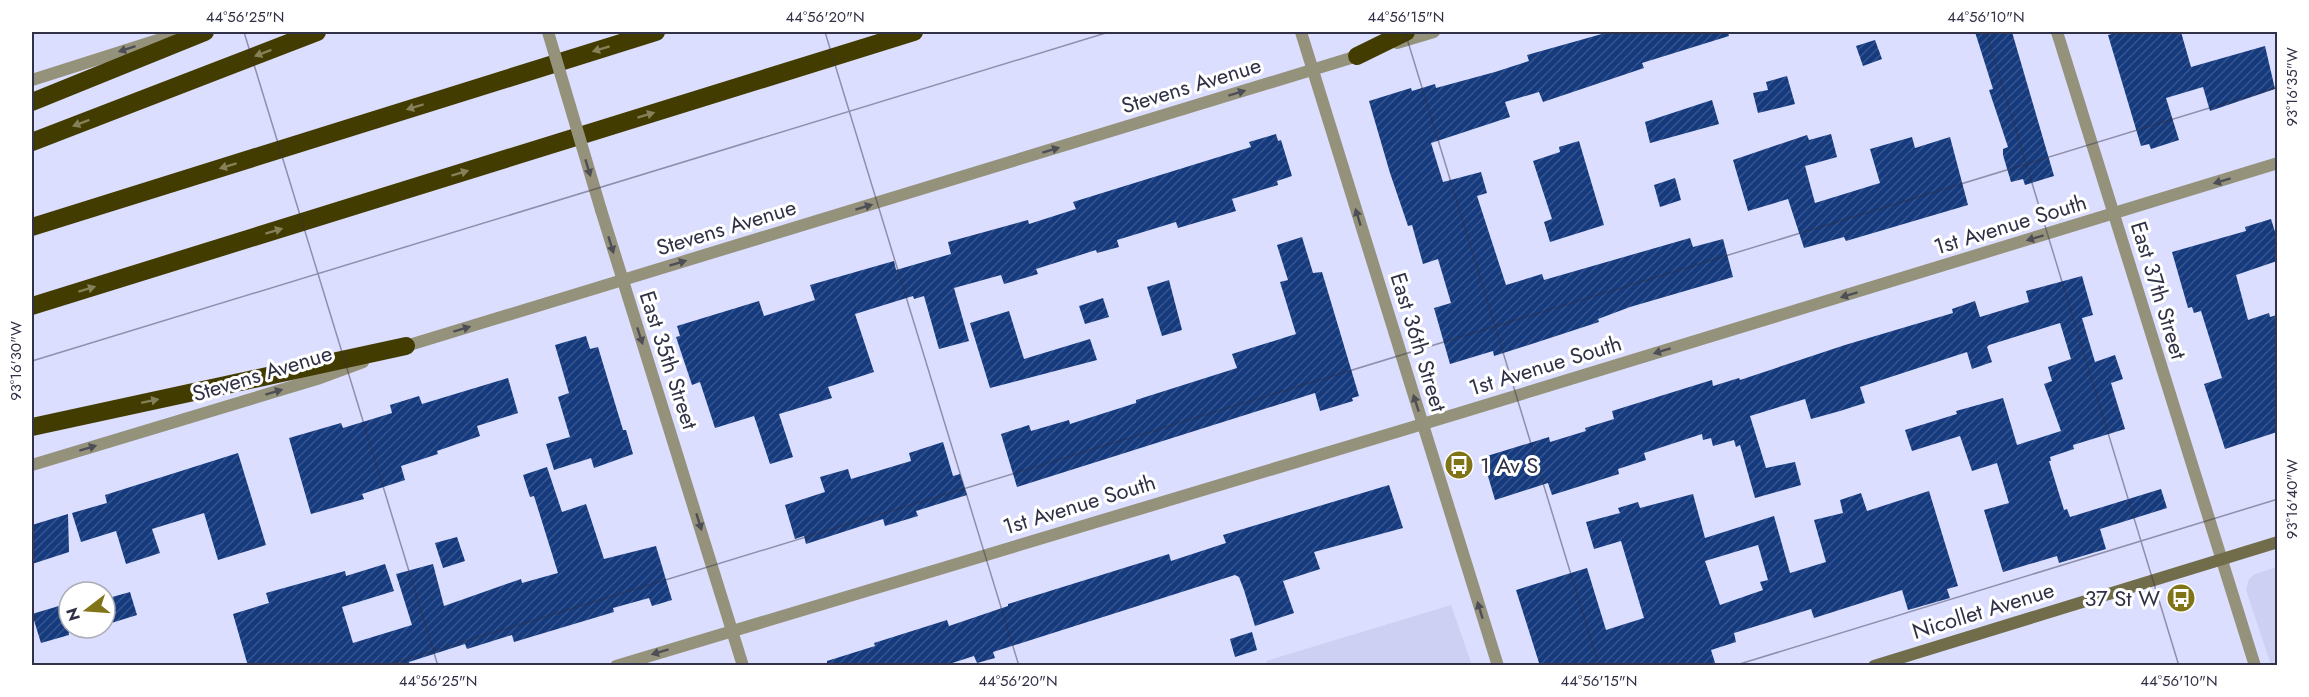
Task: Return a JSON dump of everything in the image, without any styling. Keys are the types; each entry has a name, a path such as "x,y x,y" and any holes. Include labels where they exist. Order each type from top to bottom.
{"highway":[{"path":"32,102 205,32"},
{"path":"32,142 317,32"},
{"path":"32,227 657,32"},
{"path":"32,306 914,32"},
{"path":"1357,56 1406,32"},
{"path":"32,427 406,346"}],"main road":[{"name":"Nicollet Avenue","path":"1874,666 2277,542"}],"street":[{"path":"32,80 183,32"},
{"name":"East 35th Street","path":"548,32 622,280 743,666"},
{"name":"East 36th Street","path":"1301,32 1498,666"},
{"name":"Stevens Avenue","path":"32,465 317,379 406,346 1434,32"},
{"name":"East 37th Street","path":"2057,32 2255,666"},
{"name":"1st Avenue South","path":"616,666 1422,424 2277,163"}],"shaded area":[{"path":"2277,567 2277,665 2271,665 2246,590 2249,579 2255,574"},
{"path":"1451,605 1472,665 1268,665 1266,661"}],"building":[{"path":"1609,32 1728,32 1729,36 1642,63 1644,68 1543,102 1539,92 1505,102 1510,117 1431,143 1443,182 1481,172 1487,193 1477,196 1506,285 1542,274 1544,280 1690,238 1693,247 1723,239 1733,277 1630,307 1598,319 1599,322 1494,356 1493,351 1450,364 1434,308 1451,303 1438,259 1423,264 1412,225 1408,226 1390,173 1369,101 1411,88 1412,91 1435,84 1436,88 1495,72 1529,61 1527,55"},
{"path":"1975,32 2012,32 2054,176 2025,185 2023,179 2011,182 2003,155 2003,149 2008,147 1989,90 1993,89"},
{"path":"2120,32 2181,32 2191,67 2265,46 2275,89 2210,111 2203,87 2166,98 2179,140 2151,149 2149,144 2141,146 2108,35"},
{"path":"1875,40 1882,59 1863,66 1856,46"},
{"path":"1787,76 1795,104 1758,113 1753,93 1768,90 1766,82"},
{"path":"1712,100 1719,124 1650,143 1645,122"},
{"path":"1276,134 1278,141 1281,140 1292,176 1277,181 1278,185 1232,199 1236,211 1178,228 1176,222 1117,240 1119,247 1097,253 1096,250 1036,269 1038,274 1004,284 1001,275 954,288 969,341 939,349 924,296 914,299 913,296 855,314 874,372 828,387 832,398 779,414 793,457 770,464 754,416 715,428 700,382 692,385 676,337 680,336 677,326 759,301 764,316 815,300 810,285 894,261 896,270 951,254 948,242 1028,220 1029,224 1076,209 1073,202 1251,147 1249,142"},
{"path":"1831,134 1837,157 1805,166 1815,203 1880,183 1870,149 1912,137 1915,148 1950,137 1968,205 1846,241 1844,237 1804,248 1788,199 1748,211 1733,160 1807,135 1809,140"},
{"path":"1579,141 1604,225 1550,242 1544,222 1552,219 1533,161 1560,152 1559,147"},
{"path":"1675,178 1681,200 1660,207 1654,185"},
{"path":"2271,219 2277,238 2277,261 2236,275 2248,320 2269,313 2270,317 2277,315 2277,432 2225,449 2204,384 2222,378 2201,311 2194,313 2192,307 2188,308 2172,252 2246,231 2245,227"},
{"path":"1302,237 1313,273 1322,272 1359,396 1352,398 1353,401 1320,411 1315,393 1017,487 1001,434 1029,425 1031,431 1069,420 1070,424 1136,403 1136,400 1237,368 1232,354 1296,334 1280,282 1288,280 1277,245"},
{"path":"2082,276 2093,315 2082,318 2095,362 2115,355 2123,379 2111,383 2125,429 2073,445 2074,449 2050,457 2051,461 2049,461 2064,510 2067,509 2070,517 2161,489 2167,508 2100,529 2106,549 2059,563 2057,556 2003,572 1984,510 2009,503 1997,463 1972,471 1960,436 1912,451 1905,430 1957,414 1956,411 2003,398 2017,445 2061,431 2044,384 2052,381 2048,367 2071,359 2060,323 1989,345 1987,347 1992,362 1972,369 1967,352 1860,387 1865,403 1840,411 1811,419 1805,399 1750,416 1766,468 1795,462 1801,485 1755,498 1740,445 1736,447 1734,440 1713,446 1711,438 1703,440 1702,434 1644,453 1646,460 1618,469 1619,474 1552,495 1548,483 1495,500 1485,466 1490,464 1487,456 1549,437 1550,442 1586,431 1585,428 1614,419 1612,411 1712,380 1713,386 1739,378 1740,380 1845,345 1953,313 1952,309 1975,301 1980,317 2029,302 2026,291"},
{"path":"1169,280 1182,330 1162,336 1147,287"},
{"path":"1103,298 1109,317 1085,324 1079,306"},
{"path":"1009,311 1024,359 1090,339 1097,360 990,388 970,323"},
{"path":"586,336 590,349 598,347 623,430 626,430 633,454 594,468 591,458 554,470 546,444 570,437 558,397 569,393 555,345"},
{"path":"508,378 518,413 477,426 480,436 437,451 438,454 401,466 405,480 362,494 364,499 311,514 289,438 341,423 343,428 392,413 390,405 419,396 422,404"},
{"path":"943,442 953,476 960,474 967,495 916,511 918,516 885,526 883,519 806,544 804,536 795,539 785,505 825,492 820,477 848,469 851,479 911,461 909,453"},
{"path":"238,453 266,545 218,560 204,513 152,529 160,553 126,564 116,531 81,542 72,513 107,503 105,495"},
{"path":"547,467 562,512 586,504 604,559 656,546 672,600 652,606 649,598 613,608 614,612 514,642 512,635 467,649 465,644 409,662 410,666 248,666 233,614 269,603 266,593 345,571 346,576 385,564 394,591 342,607 353,643 412,625 396,574 433,564 444,606 521,579 522,583 558,573 534,496 530,497 523,475"},
{"path":"1389,485 1403,528 1314,552 1320,569 1283,581 1294,613 1255,626 1239,577 1235,575 993,652 995,658 977,663 974,656 943,666 827,666 827,661 875,646 874,643 947,620 949,626 1008,606 1008,604 1169,554 1171,561 1226,543 1223,535"},
{"path":"1929,491 1958,586 1947,589 1950,598 1908,610 1902,590 1814,618 1811,609 1734,633 1736,642 1711,650 1716,666 1540,666 1516,590 1587,568 1606,630 1644,618 1621,541 1594,549 1586,522 1620,513 1618,508 1638,502 1640,508 1693,494 1705,538 1774,516 1790,573 1826,562 1814,520 1843,513 1840,500 1861,493 1867,511","holes":["1758,545 1768,580 1760,582 1763,590 1720,605 1705,561"]},
{"path":"68,514 69,552 32,564 32,525"},
{"path":"457,537 465,561 443,568 435,543"},
{"path":"130,592 137,615 117,621 117,596"},
{"path":"57,607 57,638 41,643 32,614"},
{"path":"1252,632 1257,650 1235,657 1230,639"}],"place":[{"name":"1 Av S","path":"1459,465"},
{"name":"37 St W","path":"2181,598"}]}
